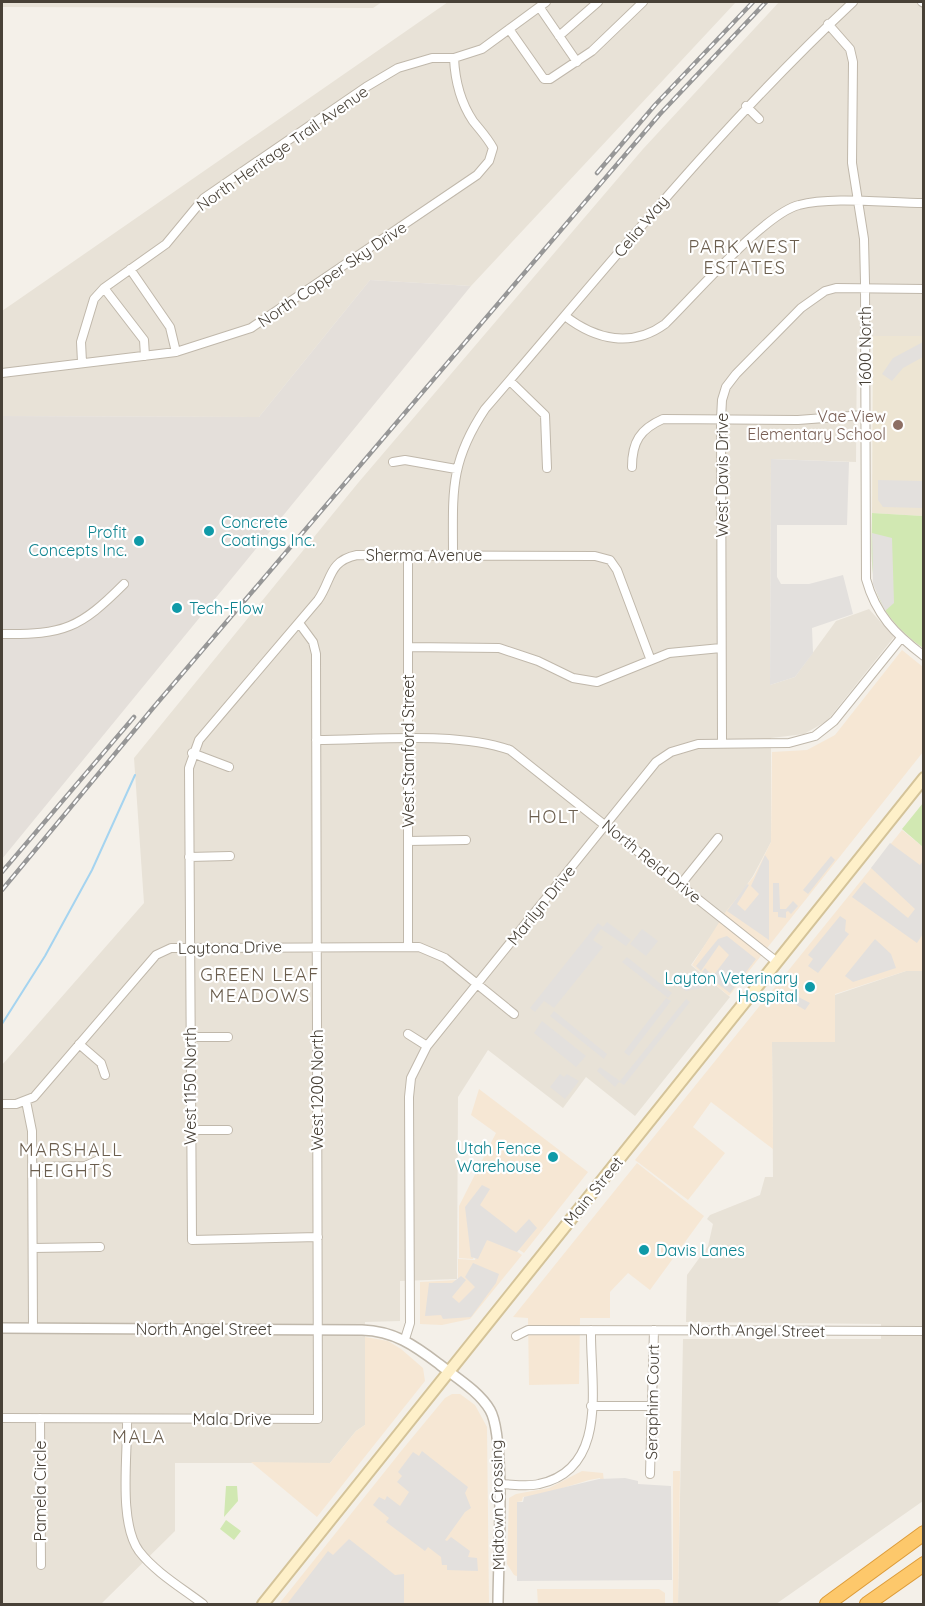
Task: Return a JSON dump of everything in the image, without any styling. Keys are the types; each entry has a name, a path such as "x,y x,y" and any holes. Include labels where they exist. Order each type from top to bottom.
{"highway":[{"path":"826,1605 924,1533"},
{"path":"867,1605 924,1564"}],"main road":[{"name":"Main Street","path":"263,1605 924,778"}],"street":[{"name":"North Heritage Trail Avenue","path":"82,362 81,342 94,299 104,288 166,244 204,198 366,87 398,68 432,58 454,58 482,49 546,2"},
{"path":"560,36 598,2"},
{"path":"509,29 544,79 550,79 577,62 643,2"},
{"name":"Celia Way","path":"453,555 452,494 456,469 472,430 510,381 746,106 853,2"},
{"path":"540,8 577,62"},
{"name":"1600 North","path":"828,24 850,50 853,62 852,163 864,238 866,579 877,610 901,638 924,656"},
{"name":"North Copper Sky Drive","path":"2,373 176,352 251,328 477,175 489,161 493,148 463,101 455,76 454,58"},
{"path":"746,106 759,119"},
{"path":"565,316 588,332 604,338 636,339 653,333 665,324 764,225 780,213 797,205 817,202 924,203"},
{"path":"130,269 170,327 176,352"},
{"path":"104,288 144,340 145,356"},
{"name":"West Davis Drive","path":"722,743 721,419 726,387 801,308 825,291 836,288 924,289"},
{"path":"510,381 545,415 548,423 547,468"},
{"path":"632,467 638,435 649,425 663,419 798,420 864,415"},
{"path":"393,462 405,460 456,469"},
{"name":"Sherma Avenue","path":"192,753 199,740 299,623 326,588 334,566 345,558 453,555 596,556 610,560 617,570 650,658"},
{"name":"West Stanford Street","path":"408,556 408,947"},
{"path":"2,634 48,633 74,626 98,610 124,584"},
{"name":"West 1200 North","path":"299,623 313,642 316,654 318,1419"},
{"name":"Marilyn Drive","path":"405,1339 410,1323 409,1097 411,1078 427,1046 656,762 685,747 722,743 789,743 820,733 834,721 901,638"},
{"path":"408,647 499,648 538,661 573,678 597,682 611,679 650,658 688,650 721,648"},
{"name":"North Reid Drive","path":"316,740 463,739 488,742 510,750 777,962"},
{"path":"192,753 229,766"},
{"name":"West 1150 North","path":"192,753 189,768 192,1240 318,1237"},
{"path":"681,884 718,838"},
{"path":"408,841 466,840"},
{"path":"189,857 230,856"},
{"name":"Laytona Drive","path":"26,1101 41,1090 156,955 171,948 190,946 408,947 432,950 514,1014"},
{"path":"408,1034 427,1046"},
{"path":"190,1037 228,1037"},
{"path":"79,1044 101,1063 105,1075"},
{"path":"2,1104 26,1101 32,1121 33,1328"},
{"path":"191,1130 228,1130"},
{"path":"33,1167 85,1166 99,1160"},
{"path":"33,1248 100,1247"},
{"name":"North Angel Street","path":"2,1329 379,1331 405,1339"},
{"name":"North Angel Street","path":"516,1336 528,1330 924,1331"},
{"path":"498,1484 532,1485 550,1481 567,1471 583,1452 591,1431 591,1330"},
{"name":"Seraphim Court","path":"650,1474 654,1330"},
{"name":"Midtown Crossing","path":"405,1339 483,1400 492,1414 496,1431 498,1484 498,1605"},
{"path":"591,1406 651,1406"},
{"name":"Mala Drive","path":"2,1418 318,1419"},
{"name":"Pamela Circle","path":"40,1418 41,1564"},
{"path":"127,1419 127,1513 131,1534 139,1550 153,1565 203,1605"}],"shaded area":[{"path":"2,2 382,2 373,8 2,7"},
{"path":"448,2 736,2 471,286 370,280 259,417 2,416 2,311"},
{"path":"779,2 923,2 923,336 857,337 856,462 771,459 770,685 795,677 836,621 869,609 894,637 827,721 804,734 771,738 771,842 753,876 691,965 730,997 635,1116 586,1077 563,1108 488,1050 458,1097 457,1279 400,1281 400,1321 365,1322 365,1425 356,1431 330,1463 175,1463 175,1531 101,1604 2,1604 2,1065 144,903 134,758 358,483 643,149"},
{"path":"370,280 471,286 2,859 2,416 259,417"},
{"name":"Vae View Elementary School","path":"873,336 923,336 923,516 872,513"},
{"path":"923,342 923,357 903,368 892,381 882,374 893,358"},
{"path":"771,459 849,462 847,525 777,525 777,577 781,584 809,584 843,575 853,614 812,628 813,653 795,677 770,685"},
{"path":"878,480 923,481 923,508 883,507 878,500"},
{"path":"872,533 892,538 894,603 885,611 873,584"},
{"path":"902,650 923,667 923,752 729,996 692,965 727,910 754,876 771,842 772,752 807,750 835,735"},
{"path":"902,830 923,847 923,971 906,971 835,994 835,1042 772,1042 773,1149 711,1102 693,1127 725,1153 688,1200 635,1160"},
{"path":"890,843 920,865 923,861 923,934 917,943 852,897 864,882 908,918 915,909 871,868"},
{"path":"765,855 769,861 769,940 727,911 747,884 749,885 737,904 745,911 759,894 751,886"},
{"path":"831,856 835,860 808,894 803,890"},
{"path":"773,883 779,883 780,909 786,909 793,901 798,906 791,914 786,912 786,918 778,917 778,912 773,912"},
{"path":"840,916 846,920 845,931 849,934 818,973 808,966 813,959 808,955"},
{"path":"607,922 631,940 626,946 601,929 593,940 603,947 554,1008 544,1001 535,1012 530,1008 598,923 603,927"},
{"path":"642,929 658,941 646,956 630,944"},
{"path":"727,936 756,959 730,993 702,972 705,968 713,976 729,955 719,945 701,971 696,966 718,939"},
{"path":"875,939 891,954 896,968 853,982 845,976"},
{"path":"627,957 672,993 668,998 622,962"},
{"path":"906,971 923,971 923,1501 776,1604 678,1604 683,1339 881,1339 881,1324 686,1322 687,1275 708,1246 713,1224 707,1219 710,1215 760,1195 765,1177 773,1177 772,1042 835,1042 835,995"},
{"path":"675,977 686,985 701,983 702,988 686,991 672,982"},
{"path":"787,991 810,1003 805,1010 783,997"},
{"path":"666,998 671,1001 629,1056 624,1052"},
{"path":"686,999 690,1002 624,1085 619,1082 615,1087 597,1071 600,1067 620,1081"},
{"path":"554,1011 607,1054 604,1059 550,1016"},
{"path":"542,1021 586,1056 576,1067 534,1033"},
{"path":"560,1074 564,1077 567,1074 579,1081 565,1099 550,1087"},
{"path":"479,1089 588,1172 524,1253 482,1225 473,1259 459,1258 459,1206 496,1133 471,1115"},
{"path":"637,1163 704,1216 650,1290 628,1273 610,1292 610,1318 580,1318 579,1384 529,1385 528,1318 513,1317"},
{"path":"482,1185 490,1189 480,1205 516,1233 529,1219 537,1228 517,1252 487,1240 478,1259 471,1257 465,1207"},
{"path":"484,1229 522,1255 470,1319 442,1325 420,1324 420,1282 458,1280 458,1259 475,1260"},
{"path":"473,1263 499,1274 496,1283 471,1317 443,1319 441,1315 425,1316 429,1283 452,1283 461,1276 466,1280 452,1297 459,1303 475,1287 465,1277"},
{"path":"365,1337 388,1341 401,1349 423,1368 425,1381 317,1517 251,1462 330,1463 356,1431 365,1425"},
{"path":"452,1394 460,1394 475,1405 487,1427 489,1604 279,1604 402,1450 445,1398"},
{"path":"422,1451 468,1487 465,1493 471,1508 465,1512 445,1540 451,1537 470,1551 468,1557 477,1558 478,1571 447,1570 447,1565 442,1565 441,1557 428,1547 425,1551 386,1522 389,1518 373,1505 379,1497 385,1500 387,1496 400,1506 409,1492 397,1482 402,1476 398,1472 413,1452 419,1456"},
{"path":"582,1471 603,1473 604,1482 601,1483 600,1478 589,1480 540,1495 523,1497 522,1501 517,1502 519,1577 514,1575 507,1564 509,1498 516,1494 549,1488"},
{"path":"673,1471 680,1471 678,1604 673,1604"},
{"path":"625,1478 638,1481 638,1484 671,1486 672,1580 517,1581 517,1502 523,1502 524,1497 599,1479"},
{"path":"349,1539 395,1575 404,1574 404,1604 287,1604 328,1551 333,1555"},
{"path":"537,1589 659,1589 665,1593 665,1604 538,1604"}],"green space":[{"path":"872,513 923,516 923,648 891,619 876,589 872,555"},
{"path":"923,803 923,847 902,829"},
{"path":"226,1486 237,1486 238,1501 224,1517"},
{"path":"226,1520 241,1531 234,1540 220,1529"}],"waterway":[{"path":"2,1024 45,956 92,870 135,775"}],"railway":[{"path":"597,173 655,105 753,2"},
{"path":"2,890 153,708 660,114 766,2"},
{"path":"2,872 134,717"}],"place":[{"name":"Vae View Elementary School","path":"898,425"},
{"name":"Concrete Coatings Inc.","path":"209,531"},
{"name":"Profit Concepts Inc.","path":"139,541"},
{"name":"Tech-Flow","path":"177,608"},
{"name":"Layton Veterinary Hospital","path":"810,987"},
{"name":"Utah Fence Warehouse","path":"553,1157"},
{"name":"Davis Lanes","path":"644,1250"}],"district":[{"name":"PARK WEST ESTATES","path":"745,257"},
{"name":"HOLT","path":"554,817"},
{"name":"GREEN LEAF MEADOWS","path":"260,985"},
{"name":"MARSHALL HEIGHTS","path":"71,1160"},
{"name":"MALA","path":"139,1437"}]}
